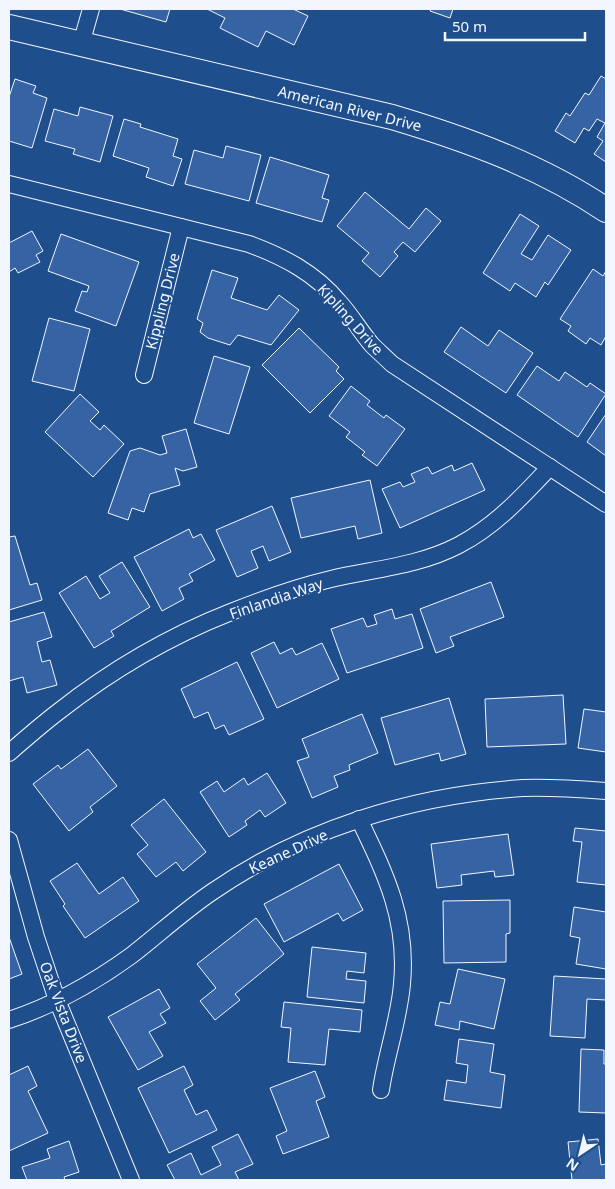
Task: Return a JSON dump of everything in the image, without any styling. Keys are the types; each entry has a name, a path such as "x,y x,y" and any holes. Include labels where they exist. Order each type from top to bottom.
{"street":[{"path":"81,44 91,9"},
{"name":"American River Drive","path":"9,26 392,117 443,132 505,156 553,179 606,210"},
{"name":"Kipling Drive","path":"9,184 249,244 275,253 298,266 339,301 372,345 392,364 606,504"},
{"name":"Kippling Drive","path":"144,375 181,227"},
{"name":"Finlandia Way","path":"9,753 58,711 147,653 182,634 230,612 280,594 330,579 418,561 447,551 487,528 510,509 550,467"},
{"name":"Keane Drive","path":"9,1020 57,1000 89,983 130,956 212,892 247,870 303,841 359,819 422,802 483,792 525,788 606,791"},
{"path":"359,819 384,870 395,902 401,935 402,986 381,1090"},
{"name":"Oak Vista Drive","path":"9,840 36,937 57,1000 131,1180"}],"building":[{"path":"120,9 170,9 166,22"},
{"path":"207,9 293,9 308,16 294,45 266,31 258,47 220,28 225,18"},
{"path":"431,9 453,9 450,18 430,11"},
{"path":"601,76 606,79 606,162 594,154 603,141 597,137 605,123 597,119 589,131 584,128 575,143 555,131 566,113 570,116 585,93 589,95"},
{"path":"15,79 36,86 33,93 47,98 32,148 9,141 9,97"},
{"path":"80,107 113,116 100,162 73,154 75,149 45,141 54,109 78,116"},
{"path":"124,119 141,124 140,127 178,139 173,156 182,159 173,186 146,177 149,168 113,156"},
{"path":"226,146 261,155 249,201 185,184 194,150 223,158"},
{"path":"270,157 329,175 322,198 329,200 322,222 256,203"},
{"path":"365,192 409,229 426,208 441,221 415,252 403,242 394,252 398,256 380,277 362,261 369,253 337,226"},
{"path":"520,214 539,226 521,254 532,260 548,235 571,250 548,285 545,282 536,297 515,283 510,291 483,273"},
{"path":"32,231 43,251 36,255 40,262 18,273 15,268 9,272 9,243"},
{"path":"61,234 139,262 116,326 75,311 82,291 87,292 89,286 48,271"},
{"path":"593,269 603,276 606,271 606,336 601,345 590,338 586,344 568,331 571,326 560,319"},
{"path":"212,270 238,278 231,298 267,310 279,295 299,310 271,345 238,335 230,345 208,338 200,332 203,323 197,319"},
{"path":"49,318 90,329 74,391 32,381"},
{"path":"461,327 488,346 499,330 533,353 506,393 444,352"},
{"path":"299,328 339,367 336,371 344,379 310,413 262,365"},
{"path":"214,356 250,367 229,434 194,423"},
{"path":"537,366 559,381 565,372 587,387 590,383 606,394 578,437 517,395"},
{"path":"351,386 370,401 367,405 384,418 386,415 405,429 377,466 362,455 365,452 346,437 350,432 329,416"},
{"path":"80,394 99,412 90,421 100,430 104,425 124,444 93,477 45,432"},
{"path":"606,414 606,456 587,442"},
{"path":"186,429 197,467 183,471 175,468 180,485 150,494 144,512 132,508 128,520 108,513 130,451 140,448 160,455 167,453 162,436"},
{"path":"472,463 485,490 400,528 382,489 400,482 403,487 415,482 411,474 428,467 432,474 452,465 454,471"},
{"path":"370,480 382,533 358,539 355,526 301,538 291,498"},
{"path":"272,506 291,552 269,561 263,546 251,551 258,568 237,577 216,530"},
{"path":"189,529 193,538 201,534 215,560 189,574 193,581 179,588 184,599 162,611 134,557"},
{"path":"15,536 30,585 37,583 42,600 9,610 9,537"},
{"path":"122,562 150,607 111,631 114,636 94,648 59,593 86,576 100,599 110,593 99,576"},
{"path":"491,582 504,617 450,637 454,646 436,653 420,609"},
{"path":"392,609 395,619 412,614 423,648 347,673 331,629 363,618 367,627 377,624 374,615"},
{"path":"44,612 52,637 37,642 42,662 50,660 57,685 27,693 23,677 9,681 9,622"},
{"path":"274,642 280,654 292,648 296,655 322,643 339,679 277,708 251,653"},
{"path":"237,662 264,719 229,735 224,725 215,729 208,712 194,718 181,689"},
{"path":"563,695 566,744 487,747 485,699"},
{"path":"449,698 466,754 441,761 439,753 395,765 381,718"},
{"path":"584,709 606,712 606,752 578,748"},
{"path":"362,714 378,753 349,765 350,770 334,776 338,787 312,798 297,761 309,757 302,739"},
{"path":"88,749 117,786 90,807 93,812 69,831 33,784 58,765 61,769"},
{"path":"267,773 286,803 265,817 260,810 245,821 247,825 229,837 200,792 217,781 224,792 244,778 248,785"},
{"path":"164,799 206,852 183,871 176,862 156,877 137,854 148,845 131,825"},
{"path":"575,828 606,831 606,885 577,882 582,842 573,841"},
{"path":"508,834 514,875 495,877 494,871 461,875 462,885 437,888 431,844"},
{"path":"77,863 99,894 123,877 139,901 85,938 63,906 65,904 50,881"},
{"path":"339,864 363,910 343,921 338,913 284,942 264,904"},
{"path":"510,900 510,933 506,934 506,962 444,963 443,901"},
{"path":"574,907 606,912 606,969 576,964 580,938 570,936"},
{"path":"256,918 284,954 235,994 240,1000 215,1020 200,1001 216,988 197,964"},
{"path":"9,937 22,974 9,979"},
{"path":"312,947 366,953 364,973 347,971 346,979 366,981 364,1003 307,997"},
{"path":"458,969 505,979 494,1029 460,1021 459,1030 435,1025 440,1002 450,1004"},
{"path":"554,976 606,979 606,1000 587,999 585,1038 550,1036"},
{"path":"159,989 170,1008 160,1014 166,1023 149,1032 163,1056 138,1070 108,1017"},
{"path":"284,1002 362,1010 360,1032 329,1029 325,1065 288,1062 291,1028 281,1027"},
{"path":"459,1039 494,1044 490,1072 505,1075 501,1108 444,1100 447,1080 466,1083 468,1065 456,1063"},
{"path":"581,1049 604,1050 604,1064 606,1064 606,1113 579,1112"},
{"path":"28,1066 37,1086 28,1091 48,1133 9,1151 9,1075"},
{"path":"184,1066 193,1085 184,1090 196,1115 207,1110 217,1130 169,1153 138,1088"},
{"path":"315,1071 325,1097 316,1101 329,1137 283,1154 276,1136 287,1131 270,1088"},
{"path":"238,1134 253,1164 235,1172 239,1180 175,1180 167,1165 191,1153 201,1175 221,1165 212,1147"},
{"path":"598,1139 601,1165 606,1164 606,1180 572,1180 568,1142"},
{"path":"69,1141 79,1172 64,1177 65,1180 27,1180 22,1167 50,1158 47,1149"}]}
